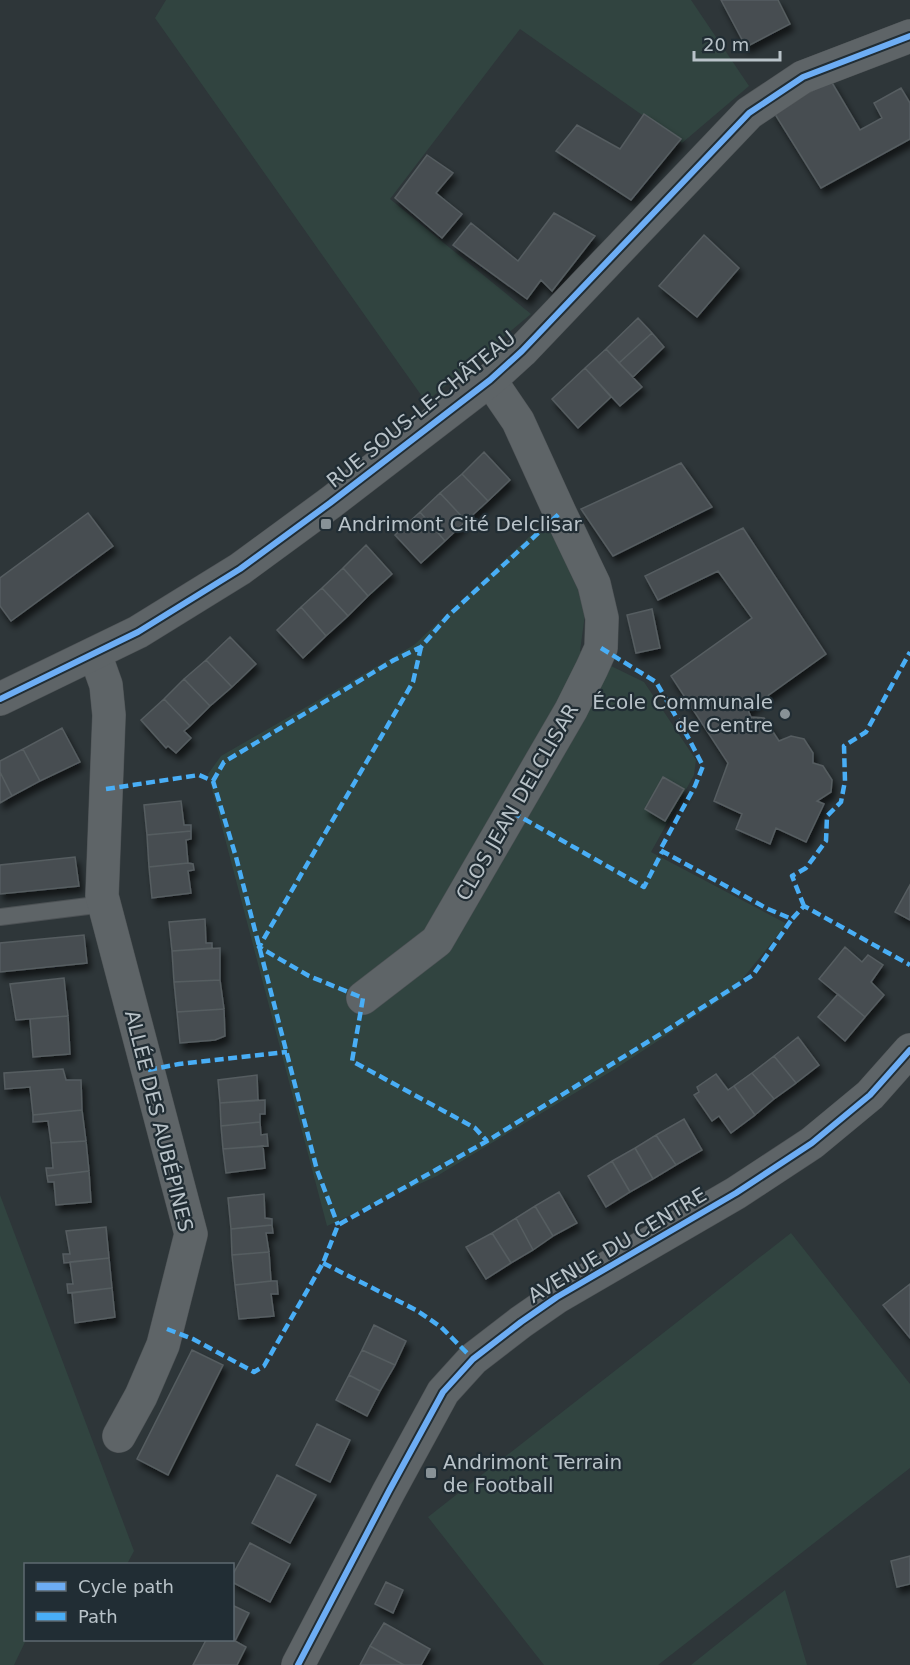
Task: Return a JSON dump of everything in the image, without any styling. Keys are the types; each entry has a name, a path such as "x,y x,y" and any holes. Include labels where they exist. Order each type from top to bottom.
{"street":[{"name":"RUE SOUS-LE-CHÂTEAU","path":"0,699 138,632 240,569 490,380 522,351 749,113 803,77 910,36"},
{"name":"CLOS JEAN DELCLISAR","path":"363,998 437,941 571,710 601,648 603,618 594,584 518,421 490,380"},
{"name":"ALLÉE DES AUBÉPINES","path":"94,654 106,685 109,715 102,896 190,1234 163,1345 141,1396 119,1436"},
{"name":"AVENUE DU CENTRE","path":"298,1665 443,1392 473,1359 557,1297 736,1193 812,1143 870,1095 910,1050"}],"lane":[{"path":"0,917 104,904"}],"green space":[{"path":"166,0 691,0 749,86 682,143 520,29 390,199 531,314 426,402 155,18"},
{"path":"545,522 586,607 580,651 644,682 696,760 694,775 651,852 787,924 731,993 615,1069 437,1176 327,1226 208,774 221,756 414,645"},
{"path":"0,1195 134,1551 128,1563 24,1563 26,1641 14,1665 0,1665"},
{"path":"791,1233 910,1384 910,1468 658,1665 544,1665 428,1517"},
{"path":"785,1590 807,1665 691,1665"}],"building":[{"path":"721,0 778,0 790,24 746,47"},
{"path":"831,81 860,130 882,118 874,103 901,88 910,103 910,139 821,188 773,111"},
{"path":"644,114 681,139 631,200 556,151 577,125 620,149"},
{"path":"427,155 453,173 436,193 462,214 442,238 395,198"},
{"path":"554,213 595,236 552,291 541,280 527,299 453,245 471,223 518,261"},
{"path":"704,235 739,268 697,317 659,286"},
{"path":"638,318 652,333 619,363 606,349"},
{"path":"652,333 664,347 633,377 619,363"},
{"path":"606,349 642,387 620,406 585,368"},
{"path":"585,368 611,397 578,428 552,399"},
{"path":"484,452 510,480 488,501 462,474"},
{"path":"681,463 712,507 613,556 581,509"},
{"path":"462,474 488,501 466,521 440,493"},
{"path":"440,493 466,521 445,541 420,512"},
{"path":"420,512 445,541 421,563 395,535"},
{"path":"88,513 113,546 11,621 0,606 0,578"},
{"path":"743,528 826,654 748,710 751,717 764,718 779,741 791,736 804,739 813,753 813,763 823,766 832,780 831,792 817,801 824,804 806,842 776,828 770,844 736,829 742,814 714,801 728,763 671,676 752,618 718,571 658,600 645,576"},
{"path":"366,545 392,574 368,596 343,568"},
{"path":"343,568 368,596 348,616 322,588"},
{"path":"322,588 348,616 326,636 301,607"},
{"path":"301,607 326,636 303,658 277,630"},
{"path":"652,609 660,648 636,653 627,615"},
{"path":"230,637 256,664 232,687 206,660"},
{"path":"206,660 232,687 210,706 184,679"},
{"path":"184,679 210,706 190,726 164,699"},
{"path":"164,699 190,726 184,731 191,738 176,753 168,746 166,748 141,720"},
{"path":"62,728 80,762 40,781 23,749"},
{"path":"23,749 40,781 12,796 0,772 0,761"},
{"path":"0,772 12,796 0,803"},
{"path":"663,777 684,789 665,821 645,809"},
{"path":"181,801 184,825 191,825 191,831 147,835 144,805"},
{"path":"191,831 191,839 186,840 188,863 149,867 147,835"},
{"path":"75,857 79,886 0,894 0,865"},
{"path":"193,864 194,870 188,871 191,893 152,898 149,867"},
{"path":"910,885 910,920 895,912"},
{"path":"205,919 206,943 212,943 212,948 172,951 169,922"},
{"path":"84,935 87,963 0,972 0,943"},
{"path":"845,947 862,962 868,955 883,965 871,982 884,995 865,1017 819,979"},
{"path":"220,948 220,980 174,982 172,951"},
{"path":"64,978 68,1016 16,1020 10,984"},
{"path":"220,980 224,1009 177,1012 174,982"},
{"path":"838,994 865,1017 845,1041 818,1017"},
{"path":"224,1009 225,1036 215,1040 180,1043 177,1012"},
{"path":"68,1016 70,1054 33,1057 30,1019"},
{"path":"798,1037 819,1065 796,1083 774,1056"},
{"path":"774,1056 796,1083 774,1099 752,1073"},
{"path":"63,1069 66,1080 81,1080 82,1110 33,1115 30,1087 5,1089 4,1073"},
{"path":"752,1073 774,1099 755,1115 734,1086"},
{"path":"716,1074 728,1090 734,1086 755,1115 731,1133 719,1116 712,1121 694,1095 699,1092 697,1087"},
{"path":"257,1075 258,1100 220,1103 218,1080"},
{"path":"265,1100 265,1114 260,1114 260,1122 221,1126 220,1103"},
{"path":"82,1110 86,1141 51,1143 48,1121 33,1122 33,1115"},
{"path":"684,1119 702,1150 676,1165 656,1135"},
{"path":"260,1122 261,1135 267,1134 268,1146 223,1149 221,1126"},
{"path":"656,1135 676,1165 653,1179 635,1148"},
{"path":"86,1141 89,1171 47,1176 46,1168 53,1168 51,1143"},
{"path":"263,1146 265,1168 226,1173 223,1149"},
{"path":"635,1148 653,1179 630,1192 612,1161"},
{"path":"612,1161 630,1192 606,1207 588,1176"},
{"path":"89,1171 91,1202 56,1205 54,1182 48,1182 47,1176"},
{"path":"559,1192 577,1223 553,1236 535,1206"},
{"path":"264,1194 265,1218 272,1219 272,1225 231,1229 228,1198"},
{"path":"535,1206 553,1236 533,1250 516,1218"},
{"path":"516,1218 533,1250 511,1263 492,1233"},
{"path":"272,1225 273,1233 266,1233 269,1252 232,1255 231,1229"},
{"path":"106,1227 109,1258 64,1263 63,1254 70,1254 66,1231"},
{"path":"492,1233 511,1263 486,1279 466,1247"},
{"path":"269,1252 271,1281 235,1285 232,1255"},
{"path":"109,1258 112,1288 68,1293 67,1284 73,1284 70,1262"},
{"path":"277,1281 278,1294 271,1294 274,1316 239,1319 235,1285"},
{"path":"910,1284 910,1338 883,1305"},
{"path":"112,1288 115,1317 75,1323 72,1293"},
{"path":"374,1325 406,1341 395,1365 362,1350"},
{"path":"192,1350 223,1365 168,1475 137,1459"},
{"path":"362,1350 395,1365 380,1391 349,1375"},
{"path":"349,1375 380,1391 367,1416 336,1400"},
{"path":"317,1424 350,1440 330,1482 296,1465"},
{"path":"277,1475 316,1495 290,1543 252,1523"},
{"path":"250,1543 290,1564 270,1602 234,1583 234,1572"},
{"path":"910,1556 910,1584 897,1587 891,1561"},
{"path":"386,1582 403,1590 393,1613 375,1604"},
{"path":"234,1606 249,1613 235,1641 246,1647 237,1665 193,1665 205,1641 234,1641"},
{"path":"384,1623 430,1649 421,1665 404,1665 370,1646"},
{"path":"370,1646 404,1665 360,1665"}],"marked path":[{"path":"213,781 224,762 394,660 421,647 448,616 560,513"},
{"path":"421,647 413,682 259,947 309,976 363,998 352,1061 475,1128 487,1141"},
{"path":"601,648 656,682 703,766 695,786 660,850 768,909 792,919 804,906 910,965"},
{"path":"804,906 792,876 806,868 826,841 827,816 841,802 845,781 844,746 866,732 910,652"},
{"path":"106,789 199,775 213,781 236,857 317,1170 338,1225"},
{"path":"512,812 644,887 662,852"},
{"path":"167,1329 193,1339 254,1372 264,1366 323,1263 338,1225 487,1141 753,975 792,919"},
{"path":"148,1070 179,1064 287,1052"},
{"path":"323,1263 416,1310 441,1327 473,1359"}],"cycle path":[{"path":"0,699 138,632 240,569 490,380 522,351 749,113 803,77 910,36"},
{"path":"298,1665 443,1392 473,1359 557,1297 736,1193 812,1143 870,1095 910,1050"}],"place":[{"name":"Andrimont Cité Delclisar","path":"326,524"},
{"name":"École Communale de Centre","path":"785,714"},
{"name":"Andrimont Terrain de Football","path":"431,1473"}]}
